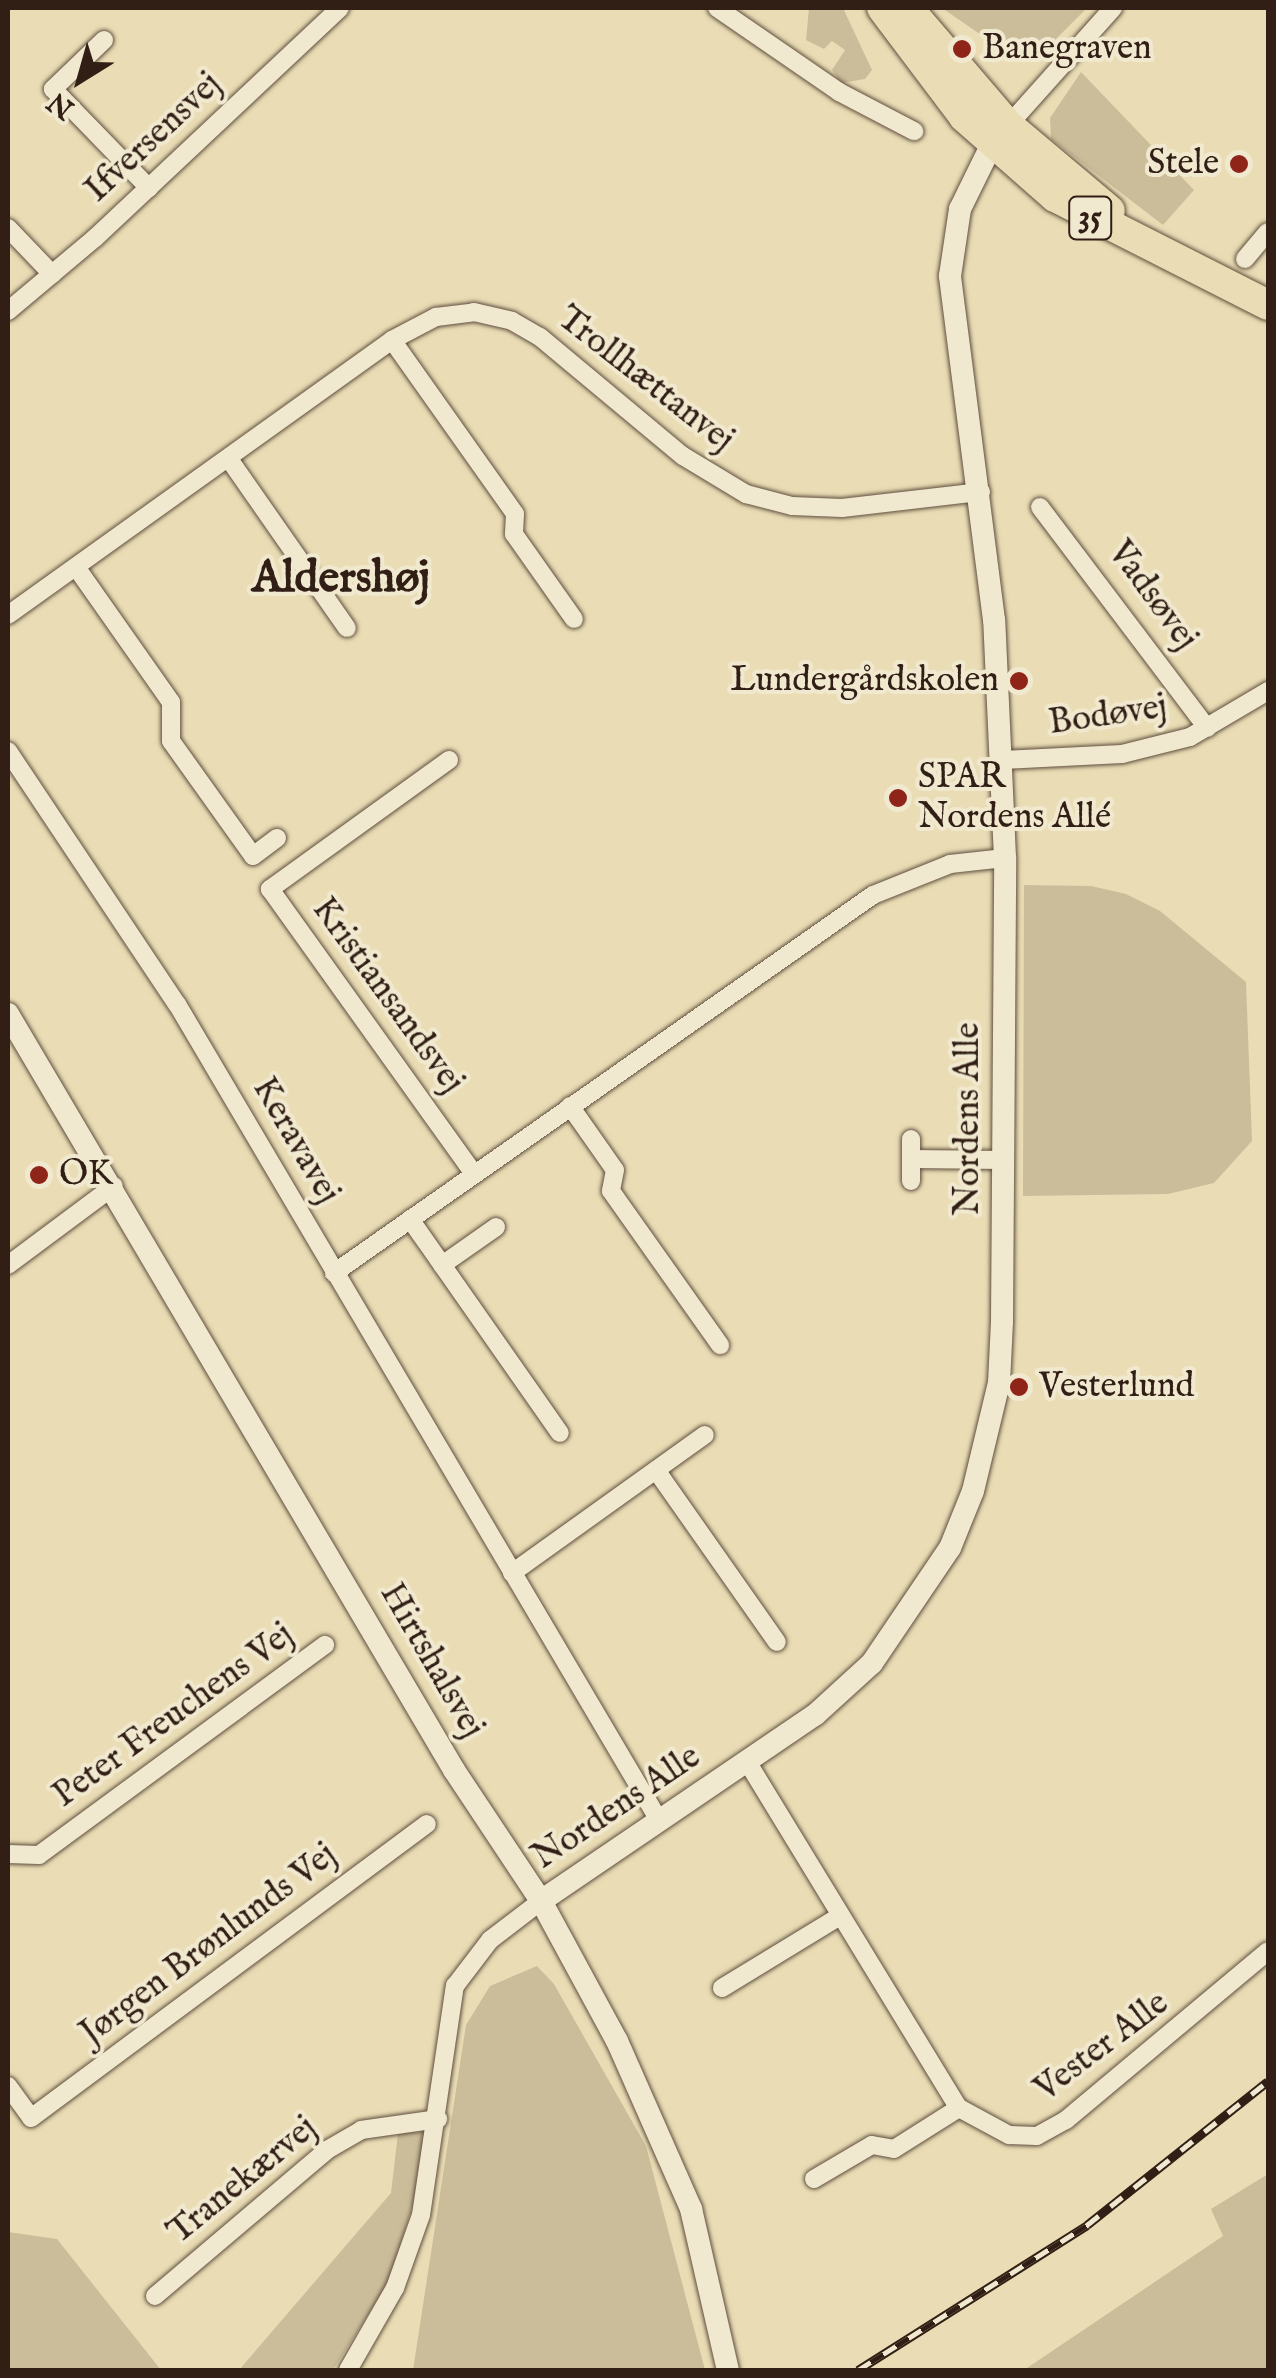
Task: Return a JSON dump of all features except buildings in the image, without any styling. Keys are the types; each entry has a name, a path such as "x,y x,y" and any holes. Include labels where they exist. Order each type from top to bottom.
{"main road":[{"name":"35","path":"882,8 999,136 1090,218 1268,305"},
{"name":"35","path":"908,8 999,136"}],"street":[{"name":"Ifversensvej","path":"8,311 149,188 340,8"},
{"path":"717,8 840,92 914,131"},
{"path":"999,136 1113,8"},
{"path":"104,40 53,90 149,188"},
{"name":"Nordens Alle","path":"540,1901 748,1763 872,1662 950,1548 973,1491 999,1382 1006,858 1004,760 981,492 950,253 970,178 999,136"},
{"path":"8,228 52,274"},
{"path":"1244,259 1268,232"},
{"name":"Trollhættanvej","path":"8,615 392,340 436,317 474,312 512,320 703,471 770,501 842,508 981,492"},
{"path":"392,340 515,514 514,534 574,619"},
{"path":"229,459 347,628"},
{"name":"Vadsøvej","path":"1040,507 1208,728"},
{"path":"76,567 171,702 171,742 253,856 277,838"},
{"name":"Bodøvej","path":"1004,760 1122,754 1208,728 1268,691"},
{"name":"Keravavej","path":"8,751 176,1004 660,1822"},
{"name":"Kristiansandsvej","path":"449,760 270,888 474,1174"},
{"path":"334,1273 873,895 950,864 1006,858"},
{"name":"Hirtshalsvej","path":"8,1014 114,1186 454,1770 540,1901 656,2120 691,2210 728,2370"},
{"path":"570,1106 615,1170 611,1191 720,1345"},
{"path":"911,1139 911,1180"},
{"path":"910,1159 1004,1160"},
{"path":"8,1265 114,1186"},
{"path":"410,1219 560,1433"},
{"path":"442,1265 496,1227"},
{"path":"512,1573 705,1434"},
{"path":"656,1470 776,1642"},
{"name":"Peter Freuchens Vej","path":"8,1854 40,1855 326,1645"},
{"path":"748,1763 959,2108 894,2149 872,2145 814,2179"},
{"name":"Jørgen Brønlunds Vej","path":"8,2086 31,2118 426,1824"},
{"path":"348,2370 408,2256 438,2119 446,2012 455,1986 490,1940 540,1901"},
{"path":"722,1988 840,1916"},
{"name":"Vester Alle","path":"959,2108 1010,2135 1036,2136 1181,2030 1268,1951"},
{"name":"Tranekærvej","path":"155,2296 327,2150 361,2130 438,2119"}],"shaded area":[{"path":"809,8 843,8 872,70 865,79 841,83 832,70 845,50 832,41 824,49 806,40"},
{"path":"942,8 1087,8 1041,54 987,39"},
{"path":"1081,72 1194,190 1163,225 1051,139 1050,118"},
{"path":"1024,885 1091,886 1126,894 1160,911 1246,982 1252,1141 1214,1183 1168,1194 1023,1196"},
{"path":"537,1966 554,1984 646,2146 705,2370 413,2370 466,2025 490,1986"},
{"path":"425,2132 413,2205 388,2283 333,2370 239,2370 391,2193 398,2133"},
{"path":"1268,2174 1268,2370 1024,2370 1223,2236 1211,2209"},
{"path":"8,2232 57,2239 161,2370 8,2370"}],"railway":[{"path":"858,2370 1087,2225 1268,2081"}],"place":[{"name":"Banegraven","path":"962,49"},
{"name":"Stele","path":"1239,164"},
{"name":"Lundergårdskolen","path":"1019,681"},
{"name":"SPAR Nordens Allé","path":"898,798"},
{"name":"OK","path":"39,1175"},
{"name":"Vesterlund","path":"1019,1387"}],"district":[{"name":"Aldershøj","path":"341,579"}]}
